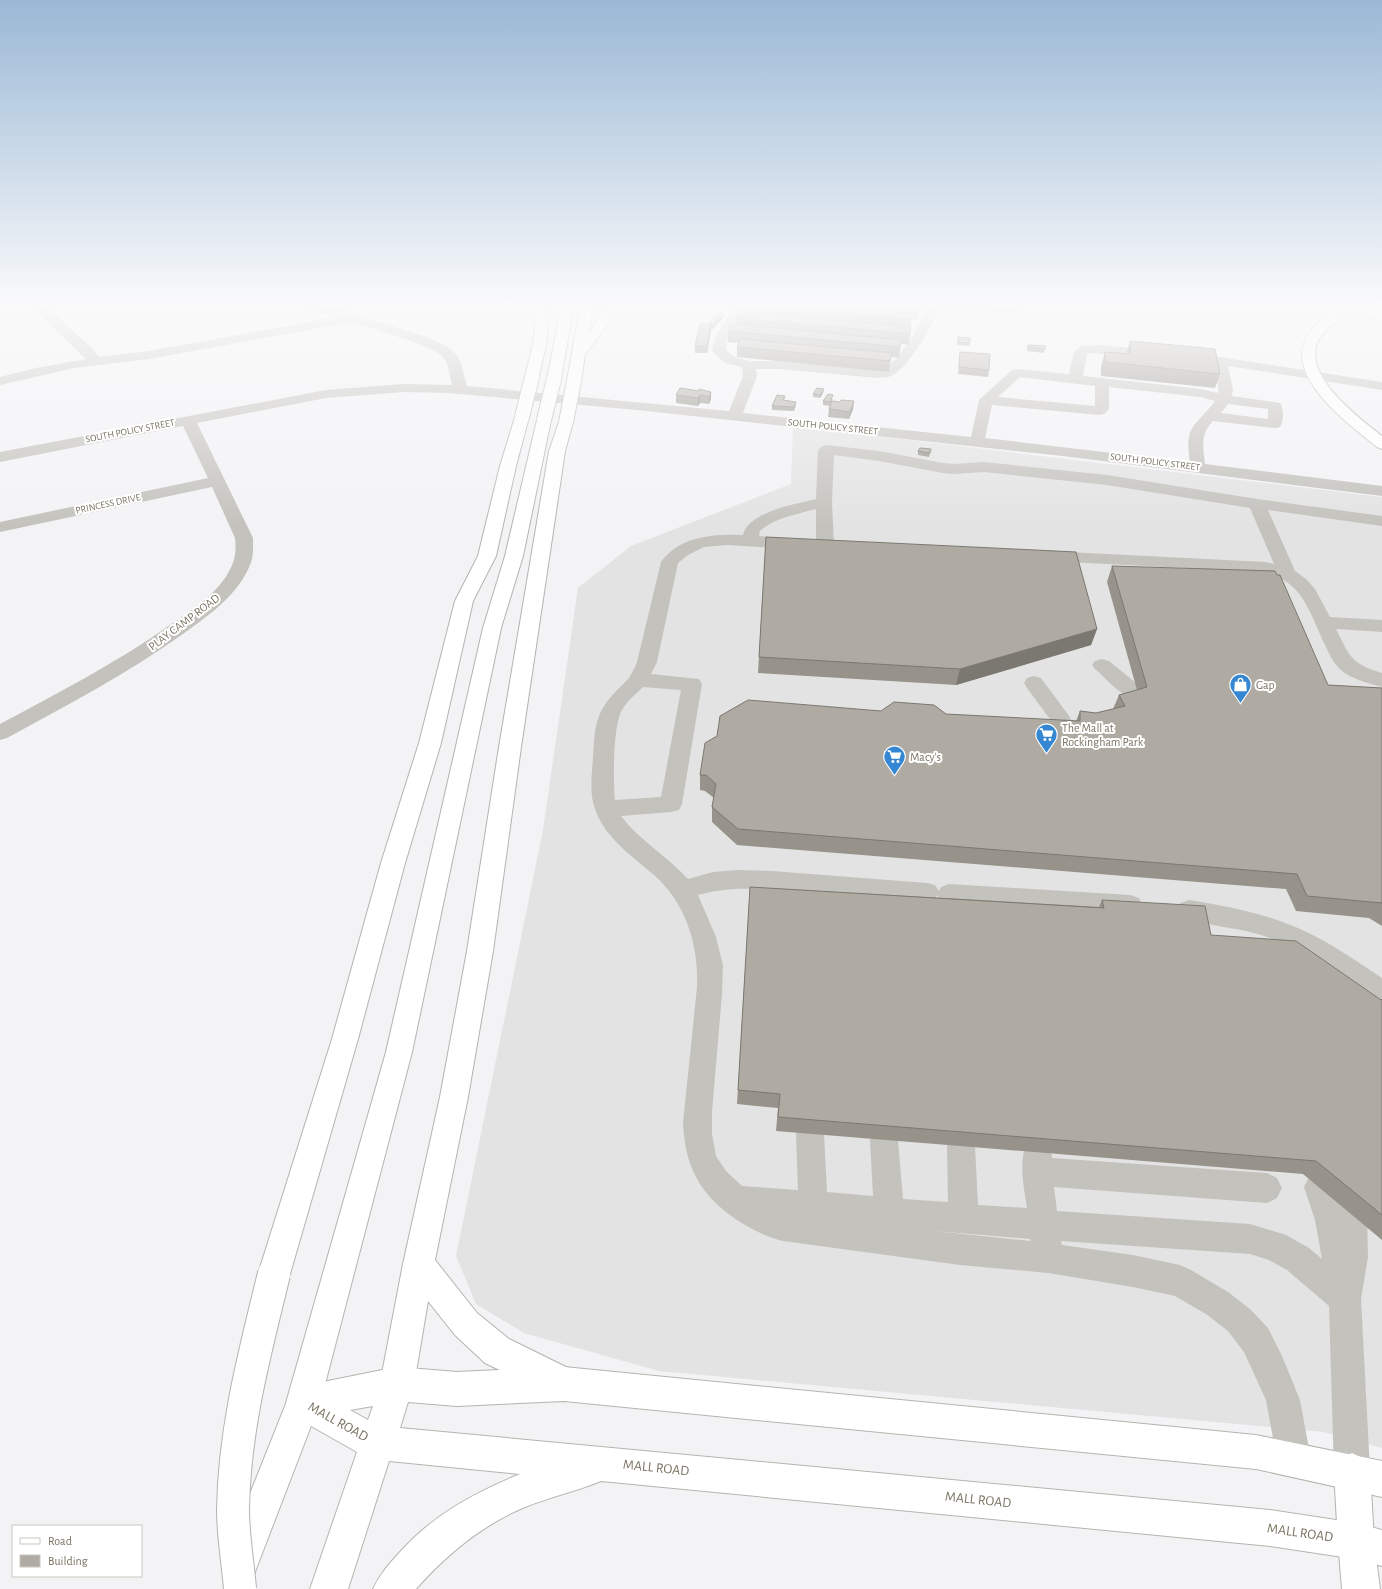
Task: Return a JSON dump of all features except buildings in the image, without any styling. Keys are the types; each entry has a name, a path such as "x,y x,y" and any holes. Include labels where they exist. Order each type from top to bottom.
{"main road":[{"path":"240,1589 234,1511 238,1439 247,1385 274,1274 345,1039 393,863 430,743 464,601 487,556 508,466 532,377"},
{"path":"329,1589 376,1443 397,1384 419,1264 457,1082 480,951 510,747 557,451 554,377"},
{"path":"230,1589 303,1403 399,1052 492,628 555,421 575,377"},
{"path":"1316,377 1328,395 1382,444"},
{"path":"487,556 492,628"},
{"path":"419,1264 466,1324 497,1351 564,1384"},
{"name":"MALL ROAD","path":"303,1403 397,1384 457,1389 564,1384 1256,1452 1367,1475"},
{"name":"MALL ROAD","path":"303,1403 376,1443 1270,1528 1369,1545"},
{"path":"392,1589 430,1546 466,1517 505,1497 545,1481 605,1464"},
{"path":"1360,1589 1369,1545 1367,1475"}],"street":[{"path":"0,381 16,377"},
{"path":"458,377 460,390"},
{"path":"734,416 750,377"},
{"path":"977,442 989,397 1012,377"},
{"path":"1052,377 1201,393 1224,399 1275,406 1275,424 1211,416"},
{"path":"1198,467 1196,438 1198,430 1224,399 1226,390 1223,377"},
{"path":"1327,377 1382,386"},
{"path":"989,397 1099,411 1102,408 1102,383"},
{"name":"SOUTH POLICY STREET","path":"0,457 301,399 348,391 404,388 460,390 734,416 1198,467 1382,491"},
{"name":"PLAY CAMP ROAD","path":"0,732 118,668 154,646 213,602 234,580 244,558 244,538 188,420"},
{"path":"945,439 981,424"},
{"path":"1294,1460 1283,1400 1270,1368 1256,1340 1239,1320 1217,1303 1180,1282 1133,1271 1048,1258 960,1250 790,1227 763,1219 736,1200 717,1183 707,1168 699,1149 697,1124 710,980 708,953 701,928 684,890 668,873 633,844 616,827 606,809 602,782 607,722 609,712 638,680 647,662 670,562 678,554 690,546 722,540 833,547 824,502 826,450 879,456 943,468 984,467 1107,480 1257,504 1382,521"},
{"name":"PRINCESS DRIVE","path":"0,527 217,481"},
{"path":"750,541 752,530 755,526 781,514 824,502"},
{"path":"1257,504 1287,573"},
{"path":"1029,556 1265,567 1287,573 1303,585 1324,622 1339,654 1346,664 1358,672 1382,680"},
{"path":"1324,622 1382,626"},
{"path":"1102,665 1134,692"},
{"path":"606,809 671,804 692,684 638,680"},
{"path":"1034,683 1062,721"},
{"path":"684,890 713,881 738,879 772,880 1151,907"},
{"path":"768,943 772,880"},
{"path":"1189,910 1235,928 1277,930 1296,939 1381,989"},
{"path":"810,1134 813,1206"},
{"path":"884,1140 889,1212"},
{"path":"961,1146 964,1218"},
{"path":"1048,1258 1037,1161 1267,1188"},
{"path":"1345,1299 1364,1209 1324,1170 1330,1220 1345,1299 1367,1475"},
{"path":"736,1200 1250,1240 1275,1246 1298,1259 1345,1299"}],"shaded area":[{"name":"The Mall at Rockingham Park","path":"793,426 1382,497 1382,1448 1324,1432 659,1371 524,1333 476,1304 456,1256 543,830 578,588 631,546 791,484"}],"place":[{"name":"Gap","path":"1241,704"},
{"name":"The Mall at Rockingham Park","path":"1046,754"},
{"name":"Macy's","path":"894,776"}]}
